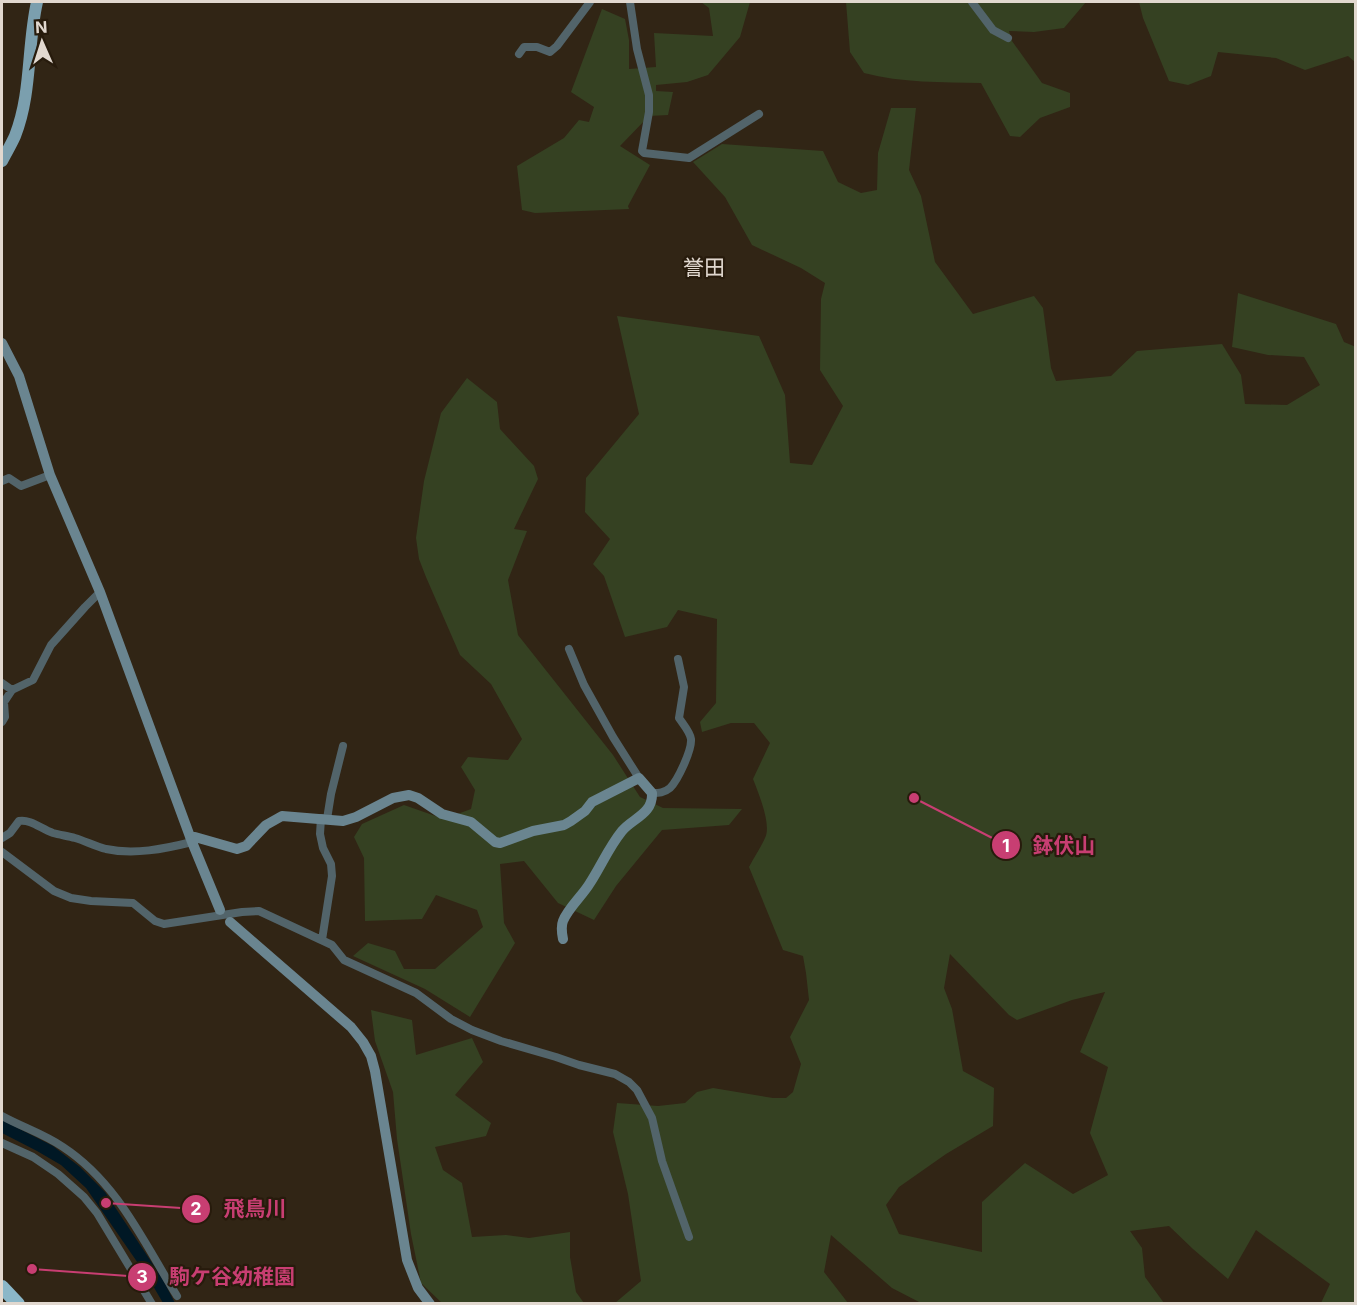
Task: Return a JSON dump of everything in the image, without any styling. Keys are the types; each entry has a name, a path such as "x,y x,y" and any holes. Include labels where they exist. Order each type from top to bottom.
{"highway":[{"path":"2,1287 17,1303"}],"main road":[{"path":"2,161 15,136 22,111 37,2"}],"street":[{"path":"519,54 524,47 537,47 550,52 591,2"},
{"path":"630,2 637,49 649,95 649,112 642,151 644,153 689,158 759,114"},
{"path":"972,2 993,30 1008,38"},
{"path":"2,343 19,375 50,474 100,592 191,840 220,910"},
{"path":"2,481 9,478 21,486 50,474"},
{"path":"2,722 5,717 4,702 12,690 33,680 51,645 100,592"},
{"path":"563,939 563,921 623,830 645,813 652,800 652,793 639,778 613,737 584,685 569,649"},
{"path":"652,793 661,794 669,789 677,778 690,748 691,737 679,718 684,687 678,659"},
{"path":"2,683 12,690"},
{"path":"322,940 332,876 331,864 323,848 320,834 343,746"},
{"path":"2,838 10,833 19,821 26,820 44,830 73,837 105,849 138,852 162,849 191,840 237,849 246,846 266,825 282,816 350,819 393,798 409,795 418,798 442,814 471,822 495,842 500,843 533,831 564,825 585,811 592,802 639,778"},
{"path":"2,852 54,891 71,898 133,903 155,921 164,924 259,911 332,945 344,960 416,993 451,1019 472,1030 501,1041 615,1074 637,1090 652,1118 662,1161 689,1237"},
{"path":"230,922 351,1027 371,1056 379,1089 407,1260 418,1288 430,1304"},
{"path":"2,1116 62,1146 92,1170 126,1211 177,1296"},
{"path":"2,1143 33,1157 58,1174 84,1197 97,1213 152,1304"}],"green space":[{"path":"701,2 750,2 740,37 708,75 687,82 656,85 656,91 673,92 668,115 649,116 620,146 650,165 628,206 629,209 535,213 522,210 517,166 564,138 579,120 589,122 594,107 571,92 602,9 625,19 629,40 629,69 656,67 654,33 713,36 709,8"},
{"path":"846,2 1086,2 1064,28 1034,32 1009,31 1012,41 1042,83 1070,93 1070,107 1040,118 1020,137 1010,136 981,83 907,80 864,73 850,52"},
{"path":"1139,2 1355,2 1355,62 1348,56 1305,70 1276,58 1218,52 1211,76 1188,85 1169,81 1143,18"},
{"path":"891,108 916,108 909,170 921,196 935,262 973,314 1034,296 1043,308 1051,368 1056,381 1111,376 1137,351 1222,344 1241,375 1245,404 1287,405 1320,385 1304,357 1268,355 1232,347 1238,293 1336,324 1344,342 1356,347 1355,1303 1321,1303 1330,1284 1256,1230 1228,1279 1169,1226 1130,1231 1142,1248 1145,1277 1164,1303 921,1303 892,1288 831,1235 824,1272 848,1303 615,1303 641,1281 628,1194 613,1132 617,1103 658,1106 685,1103 697,1092 713,1088 786,1098 793,1092 801,1064 790,1037 809,1000 803,956 783,950 749,867 767,832 764,808 753,779 770,743 754,723 731,723 702,732 700,722 716,703 717,619 678,610 667,627 625,637 604,576 593,564 610,539 585,512 586,478 639,414 617,316 759,336 785,395 790,463 812,465 843,406 820,370 821,299 825,283 801,268 752,245 725,197 693,162 722,144 823,151 838,182 861,193 877,190 878,153","holes":["950,954 1009,1015 1017,1020 1072,1000 1105,992 1080,1052 1108,1067 1090,1133 1108,1175 1073,1194 1025,1163 982,1202 982,1252 899,1234 886,1205 899,1187 946,1154 993,1126 994,1088 963,1071 952,1009 944,988"]},
{"path":"467,378 497,402 500,429 534,466 538,479 514,529 527,531 508,580 518,635 613,755 640,797 663,808 742,809 729,825 662,830 616,886 594,920 558,903 524,861 500,864 504,923 515,943 470,1017 425,989 353,956 368,943 395,951 404,969 435,969 483,927 477,910 436,895 422,919 365,921 364,858 354,837 362,824 404,805 444,819 471,809 475,790 461,767 468,757 508,760 522,739 491,684 460,655 419,559 416,538 424,481 441,413"},
{"path":"371,1010 412,1020 416,1055 472,1038 483,1062 455,1095 491,1123 486,1136 435,1147 443,1170 462,1183 472,1237 506,1235 529,1238 570,1232 570,1257 576,1292 584,1303 442,1303 421,1283 411,1234 397,1139 393,1092 375,1041"}],"water":[{"path":"2,1120 53,1146 80,1167 105,1192 162,1278 175,1303 163,1303 86,1188 61,1165 2,1133"}],"place":[{"name":"鉢伏山","path":"914,798"},
{"name":"飛鳥川","path":"106,1203"},
{"name":"駒ケ谷幼稚園","path":"32,1269"}],"district":[{"name":"誉田","path":"704,268"}]}
